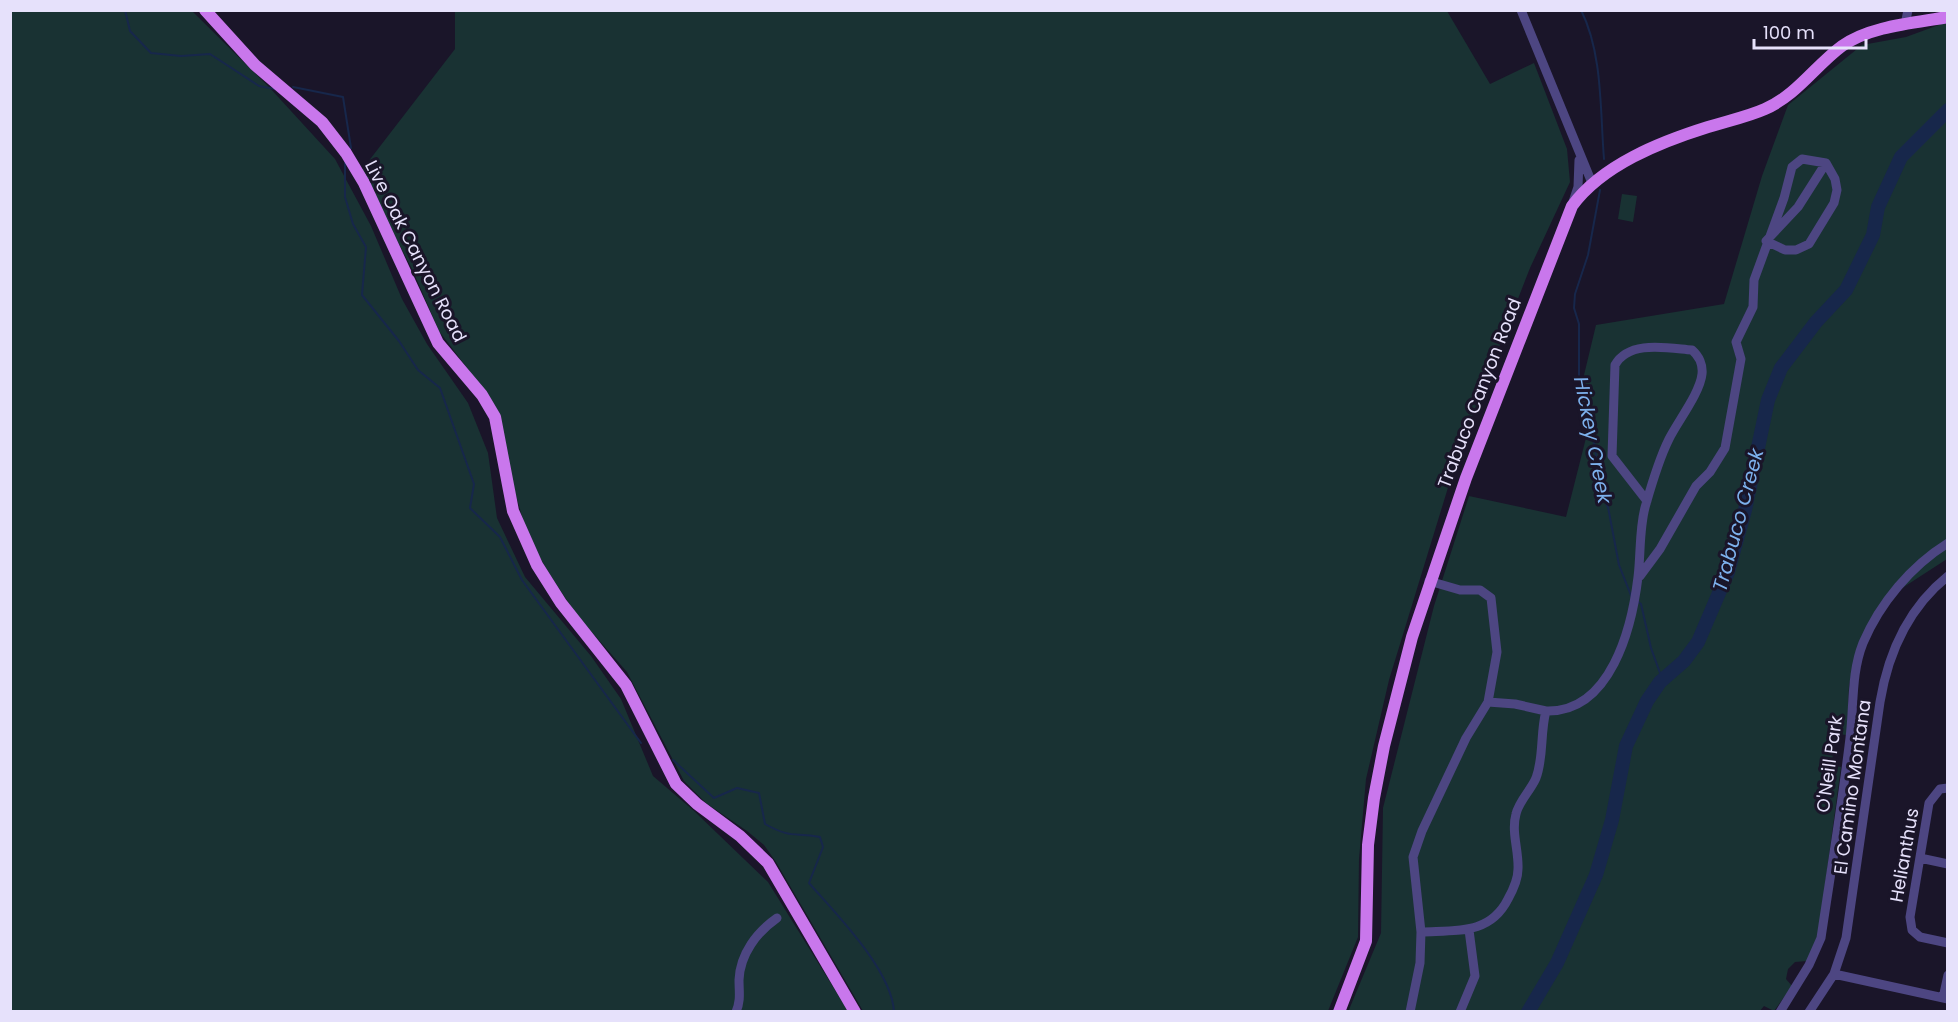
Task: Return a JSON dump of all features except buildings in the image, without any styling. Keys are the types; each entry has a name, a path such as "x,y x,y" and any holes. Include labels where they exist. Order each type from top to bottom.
{"main road":[{"name":"Live Oak Canyon Road","path":"205,10 255,65 322,122 346,153 364,183 438,343 482,395 495,417 513,511 524,540 549,585 626,684 662,760 676,783 697,804 740,836 768,863 855,1011"},
{"name":"Trabuco Canyon Road","path":"1339,1011 1366,941 1368,845 1378,777 1392,713 1429,581 1466,477 1572,205 1592,183 1621,165 1681,136 1765,110 1808,80 1843,46 1866,35 1947,17"}],"street":[{"path":"1521,10 1592,183"},
{"path":"1905,25 1908,10"},
{"path":"1572,205 1578,187 1579,154"},
{"path":"1638,578 1660,549 1696,486 1725,448 1741,359 1736,342 1753,307 1754,280 1766,241 1784,198 1792,166 1802,159 1826,163"},
{"path":"1766,241 1785,250 1796,250 1809,244 1834,202 1837,190 1835,179 1826,163"},
{"path":"1766,241 1798,207 1826,163"},
{"path":"1488,702 1558,711 1574,707 1607,677 1618,655 1634,606 1647,501 1668,442 1700,383 1702,366 1697,354 1692,350 1634,349 1619,357 1615,365 1612,456 1647,501"},
{"name":"O'Neill Park","path":"1780,1011 1809,965 1821,938 1859,654 1875,620 1902,582 1923,561 1947,543"},
{"name":"El Camino Montana","path":"1809,1011 1834,974 1849,924 1880,702 1888,664 1914,613 1947,576"},
{"path":"1410,1011 1420,963 1421,932 1413,857 1422,831 1466,738 1488,702 1497,652 1491,598 1480,590 1460,590 1429,581"},
{"path":"1421,932 1469,930 1486,925 1503,909 1518,870 1514,831 1516,812 1536,778 1540,731 1546,711"},
{"name":"Helianthus","path":"1944,788 1929,803 1910,917 1912,930 1920,938 1947,943"},
{"path":"1920,858 1947,864"},
{"path":"736,1011 741,1002 739,977 749,946 777,918"},
{"path":"1460,1011 1475,976 1469,930"},
{"path":"1834,974 1945,999 1947,975"}],"green space":[{"path":"10,11 192,11 269,87 335,159 371,226 402,299 427,344 468,403 488,453 497,518 525,577 591,656 621,699 653,776 693,810 768,882 848,1011 11,1011"},
{"path":"455,11 1447,11 1490,84 1534,63 1567,149 1570,182 1530,268 1462,442 1389,680 1366,779 1359,859 1358,937 1328,1011 863,1011 764,845 706,803 684,781 627,672 576,614 549,573 528,537 509,471 474,377 439,331 413,271 361,171 455,49"},
{"path":"1947,22 1947,559 1893,594 1857,647 1849,686 1847,735 1837,734 1831,765 1841,767 1818,937 1807,961 1795,962 1788,969 1786,979 1792,986 1774,1011 1764,1006 1759,1012 1348,1012 1381,933 1383,808 1434,606 1469,496 1566,517 1588,430 1579,396 1596,325 1724,304 1762,176 1788,105 1862,45 1906,37"},
{"path":"1622,194 1637,196 1633,222 1618,219"}],"waterway":[{"path":"125,10 130,31 151,53 181,56 210,54 259,86 275,89"},
{"path":"1581,10 1588,27 1597,64 1604,159"},
{"path":"293,87 343,97 351,148"},
{"name":"Trabuco Creek","path":"1528,1012 1557,963 1596,875 1612,820 1626,746 1647,701 1660,682 1684,661 1698,642 1728,572 1745,510 1768,400 1781,368 1816,322 1846,290 1873,235 1878,207 1901,157 1948,110"},
{"path":"345,163 345,197 353,224 366,247 362,295 399,341 418,370 440,388 474,484 470,508 500,537 522,580 641,743"},
{"name":"Hickey Creek","path":"1600,190 1588,255 1575,294 1574,308 1579,324 1579,377 1595,447 1600,492 1608,507 1619,565 1632,598"},
{"name":"Hickey Creek","path":"1637,601 1641,604 1651,648 1660,673 1660,682"},
{"path":"673,760 714,798 737,788 759,793 765,824 787,833 820,837 823,847 809,883 861,943 873,961 884,978 894,1012"}]}
